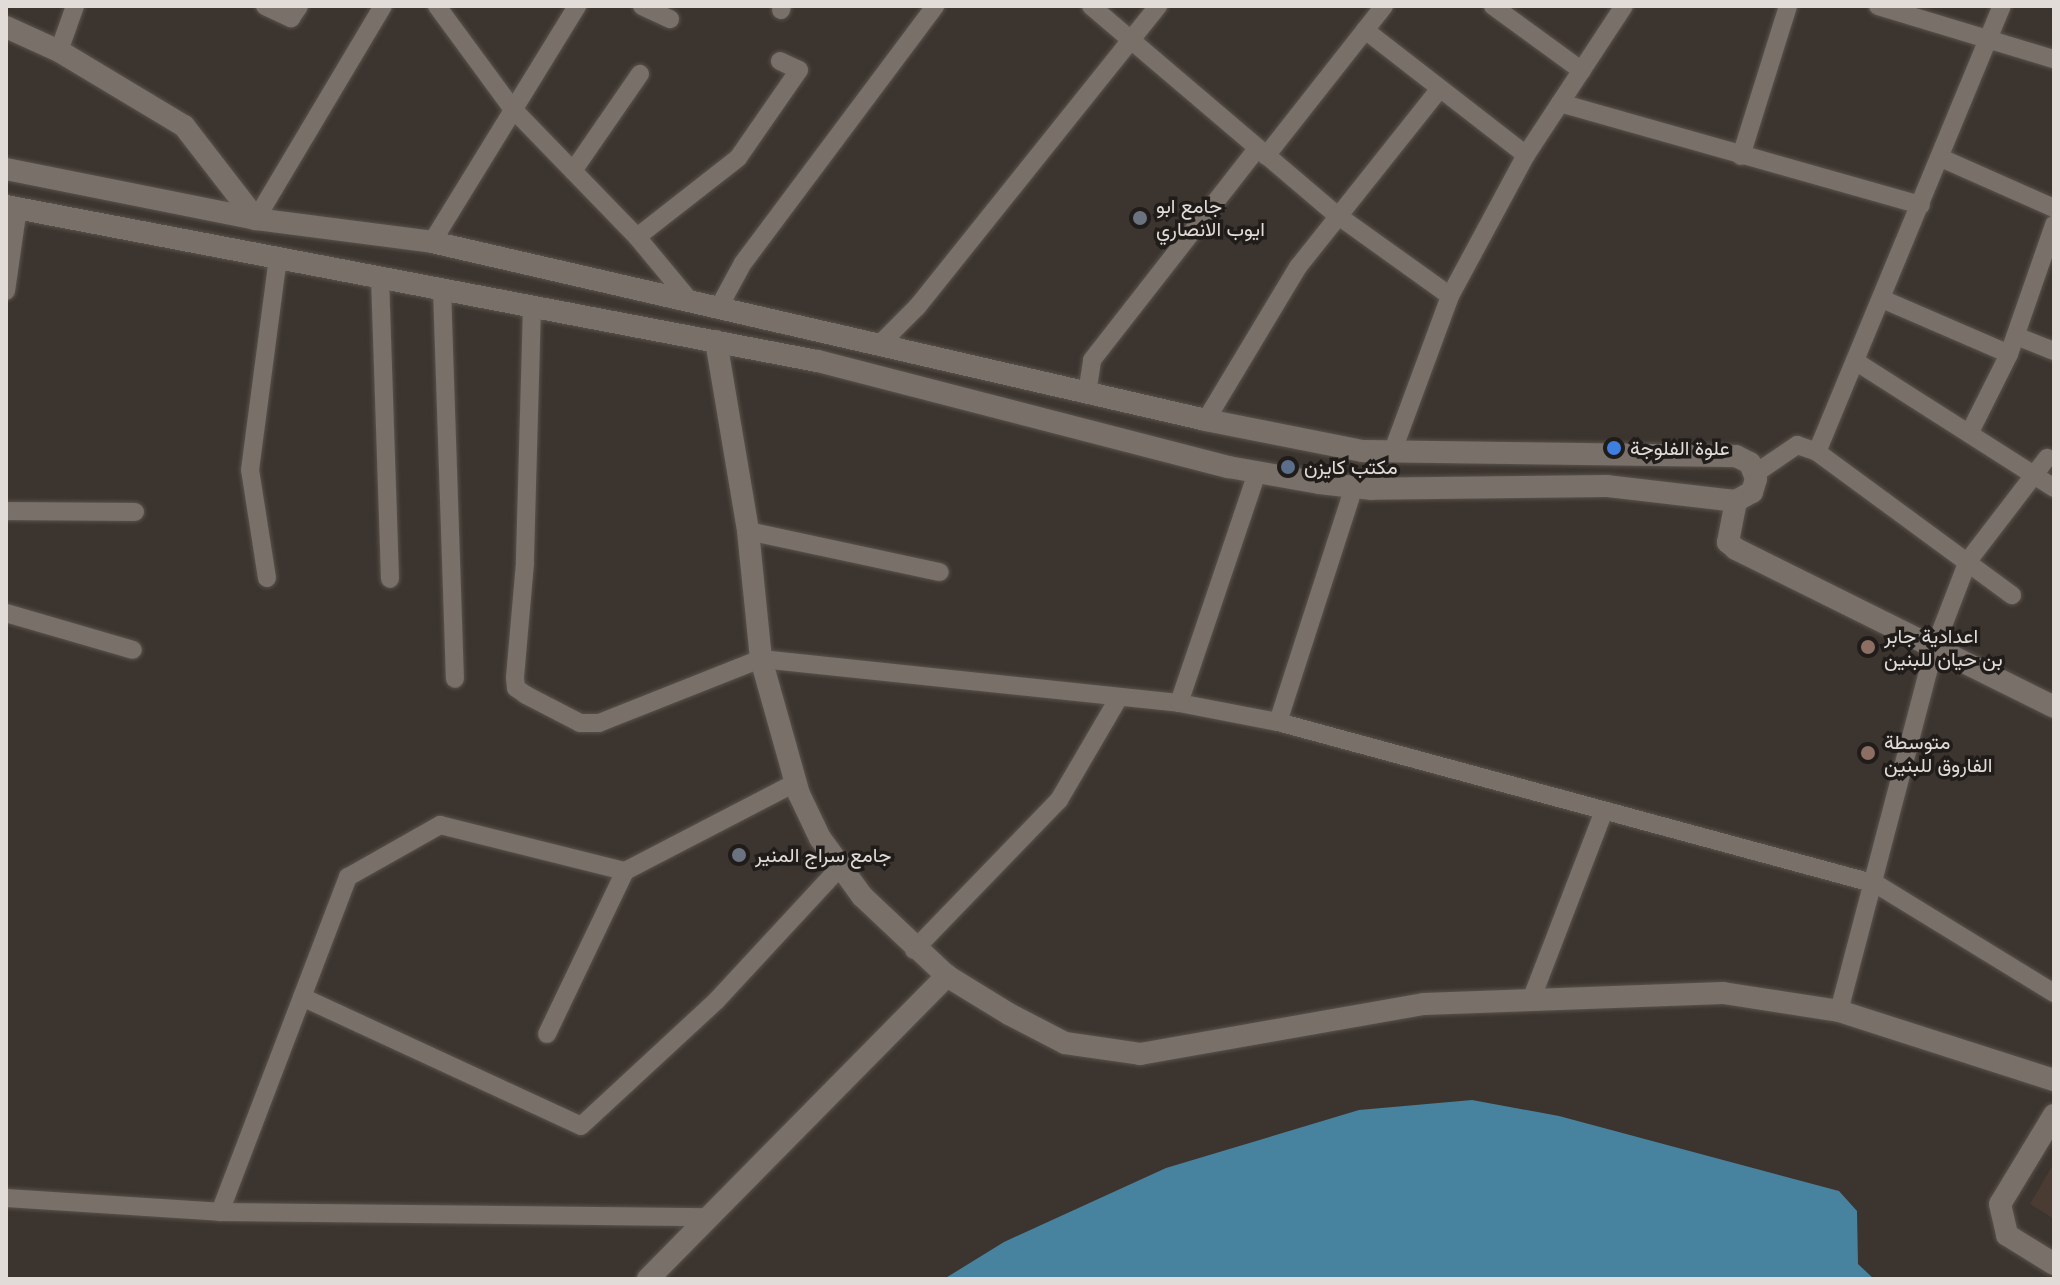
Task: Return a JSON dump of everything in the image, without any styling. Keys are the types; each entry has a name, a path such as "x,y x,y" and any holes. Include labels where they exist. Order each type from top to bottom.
{"street":[{"path":"59,51 75,6"},
{"path":"265,6 291,18 299,6"},
{"path":"256,219 383,6"},
{"path":"437,6 512,108 637,237 691,302"},
{"path":"432,242 577,6"},
{"path":"642,6 670,19"},
{"path":"718,309 743,263 935,6"},
{"path":"1091,6 1337,215 1450,296"},
{"path":"879,345 917,307 1158,6"},
{"path":"1087,393 1092,360 1384,6"},
{"path":"1493,6 1582,71"},
{"path":"1392,453 1450,296 1526,155 1624,6"},
{"path":"1741,156 1788,6"},
{"path":"1878,6 2054,59"},
{"path":"1817,452 2002,6"},
{"path":"6,27 59,51 184,126 256,219"},
{"path":"1365,30 1438,91 1526,155"},
{"path":"637,237 738,158 799,70 780,61"},
{"path":"573,171 640,74"},
{"path":"1206,420 1298,267 1438,91"},
{"path":"1560,103 1921,205"},
{"path":"1941,158 2052,201"},
{"path":"6,169 256,219 432,242 1206,420 1392,453 1736,456 1756,473"},
{"path":"6,291 12,207 817,361 1257,473 1354,487 1606,486 1736,501 1752,492 1756,473 1797,445 1817,452 2012,595"},
{"path":"1970,432 2012,345 2054,225"},
{"path":"267,578 250,470 278,258"},
{"path":"380,277 390,579"},
{"path":"442,289 455,679"},
{"path":"1882,299 2012,345 2054,351"},
{"path":"532,306 516,688 589,725 761,659 1118,699 1179,703 1278,722 1603,813 1876,884 2054,993"},
{"path":"817,361 825,332"},
{"path":"716,341 748,531 761,659 795,783 820,838 914,950 947,976 1065,1043 1140,1054 1424,1004 1723,993 1839,1011 2054,1080"},
{"path":"1855,361 1970,432 2034,479 2054,488"},
{"path":"1839,1011 1876,884 1934,649 1968,561 2034,479 2047,458"},
{"path":"1179,703 1257,473"},
{"path":"1278,722 1354,487"},
{"path":"1736,501 1728,542 1736,549 2054,707"},
{"path":"6,511 135,512"},
{"path":"748,531 940,572"},
{"path":"6,613 133,650"},
{"path":"914,950 1059,800 1118,699"},
{"path":"547,1034 625,871 795,783"},
{"path":"1531,1000 1603,813"},
{"path":"220,1212 348,877 440,825 625,871"},
{"path":"302,997 581,1126 717,1000 841,866"},
{"path":"648,1279 947,976"},
{"path":"2054,1115 2002,1193 2002,1223 2011,1238 2054,1264"},
{"path":"6,1198 220,1212 710,1217"},
{"path":"2002,1223 2054,1248"}],"shaded area":[{"path":"2054,1163 2054,1219 2030,1204"}],"water":[{"path":"1472,1100 1559,1116 1839,1191 1857,1211 1858,1264 1874,1279 944,1279 1004,1242 1166,1168 1359,1110"}],"place":[{"name":"جامع ابو ايوب الانصاري","path":"1140,218"},
{"name":"علوة الفلوجة","path":"1614,448"},
{"name":"مكتب كايزن","path":"1288,467"},
{"name":"اعدادية جابر بن حيان للبنين","path":"1868,647"},
{"name":"متوسطة الفاروق للبنين","path":"1868,753"},
{"name":"جامع سراج المنير","path":"739,855"}]}
